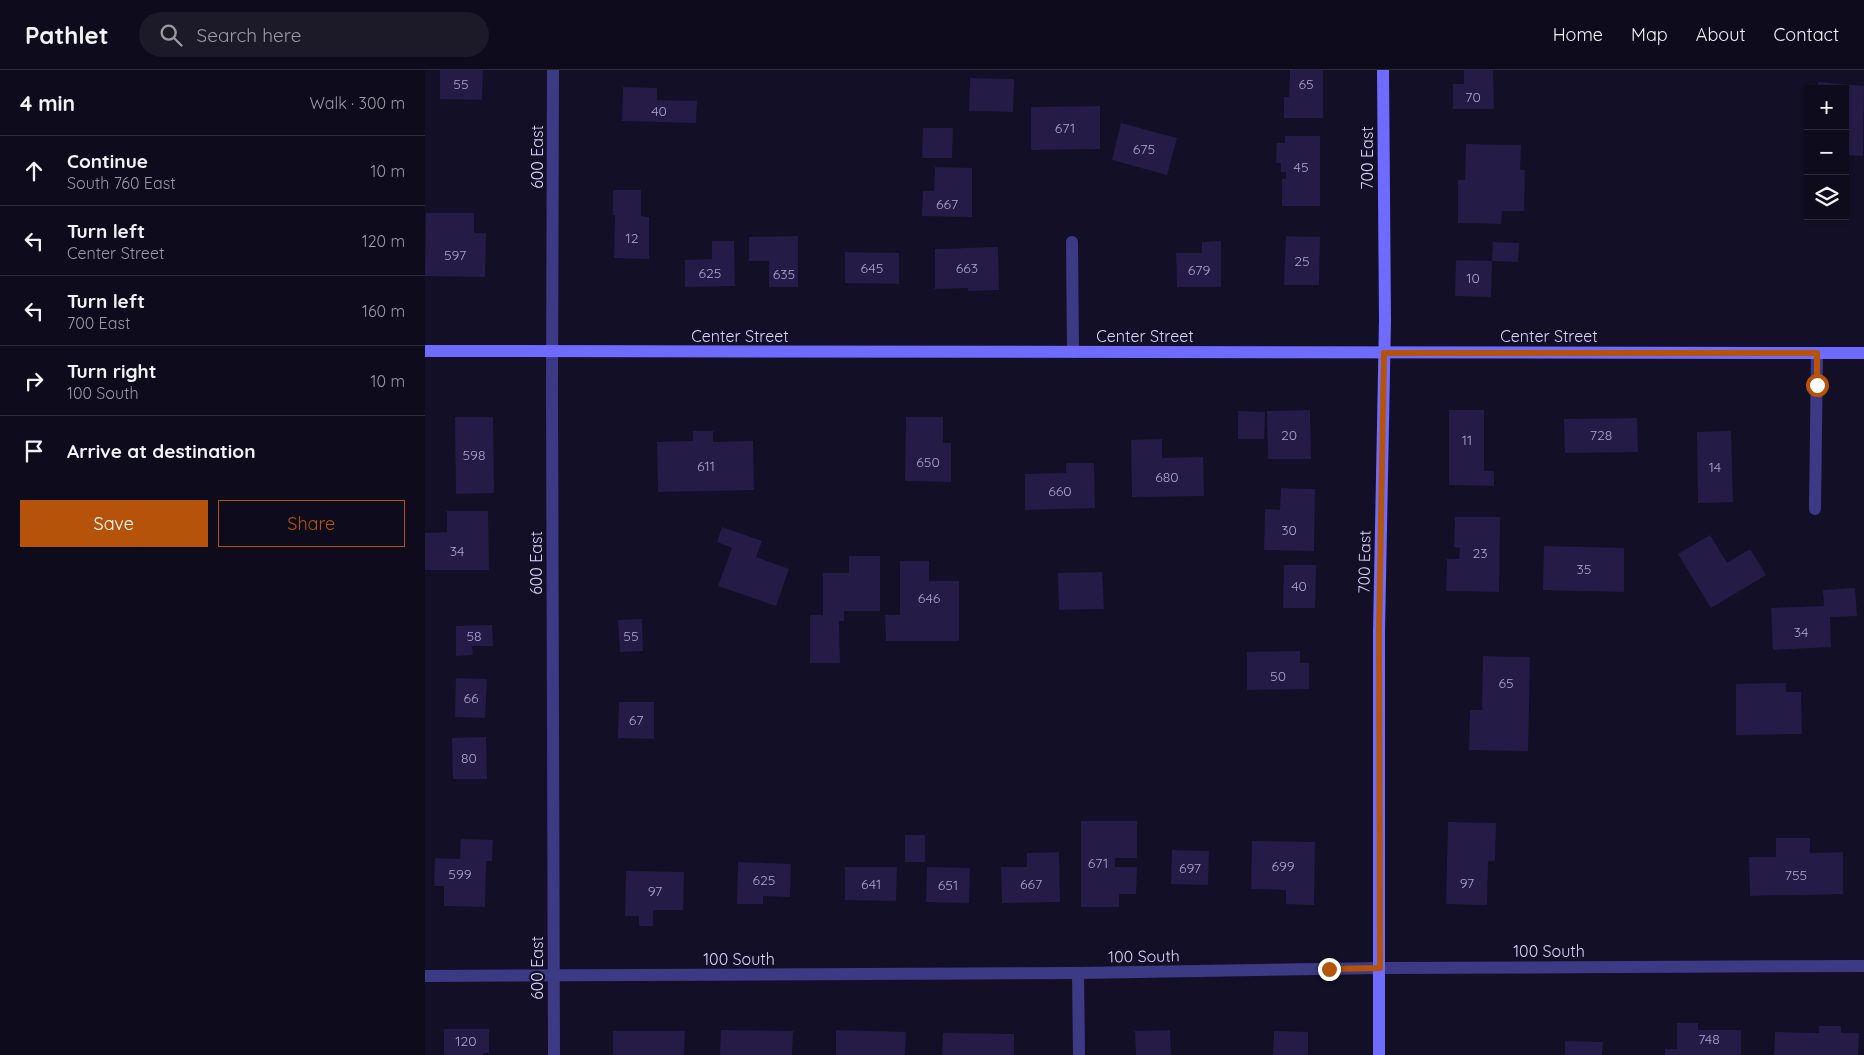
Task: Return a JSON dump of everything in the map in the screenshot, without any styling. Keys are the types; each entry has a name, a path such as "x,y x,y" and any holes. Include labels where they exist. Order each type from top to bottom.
{"street":[{"name":"600 East","path":"553,70 554,1055"},
{"name":"700 East","path":"1379,1055 1379,632 1384,353 1383,70"},
{"path":"1072,242 1073,352"},
{"name":"Center Street","path":"425,351 1864,353"},
{"path":"1815,509 1817,353"},
{"name":"100 South","path":"425,976 1078,973 1380,968 1864,966"},
{"path":"1078,973 1079,1055"}],"building":[{"path":"440,70 483,70 482,100 440,99"},
{"path":"1290,70 1323,70 1323,118 1284,118 1284,97 1289,97"},
{"path":"1464,70 1493,70 1494,109 1453,109 1453,84 1464,84"},
{"path":"970,78 1014,79 1013,112 969,111"},
{"path":"1818,82 1864,86 1863,156 1849,155 1849,85 1818,85"},
{"path":"623,87 657,88 657,100 697,101 696,123 622,121"},
{"path":"1100,106 1100,149 1031,150 1031,107"},
{"path":"1121,123 1177,138 1167,175 1112,160"},
{"path":"923,128 953,128 952,158 922,158"},
{"path":"1285,136 1320,136 1320,206 1282,206 1282,179 1286,179 1286,172 1281,172 1281,163 1276,163 1277,143 1285,143"},
{"path":"1466,144 1521,145 1520,170 1525,170 1524,211 1502,211 1501,224 1458,223 1458,180 1465,180"},
{"path":"935,167 972,168 972,217 922,216 923,191 934,191"},
{"path":"613,190 641,190 641,216 649,217 649,259 614,258 615,215 613,215"},
{"path":"426,213 474,213 474,233 486,233 485,277 425,276"},
{"path":"798,236 798,287 769,287 769,261 749,261 749,237"},
{"path":"1286,236 1320,237 1319,285 1284,285"},
{"path":"712,241 734,241 735,286 685,287 685,260 712,259"},
{"path":"1221,241 1221,287 1177,287 1176,253 1202,253 1202,242"},
{"path":"1493,242 1519,243 1518,262 1492,261"},
{"path":"998,247 999,290 968,291 968,288 935,289 935,249"},
{"path":"845,252 899,253 899,284 845,283"},
{"path":"1456,260 1492,261 1491,297 1455,296"},
{"path":"1310,410 1311,459 1268,459 1267,411"},
{"path":"1449,410 1484,410 1484,471 1494,471 1494,486 1449,485"},
{"path":"1238,411 1265,412 1264,439 1238,439"},
{"path":"455,417 493,417 494,493 456,494"},
{"path":"906,417 943,417 943,443 951,443 951,482 905,481"},
{"path":"1637,418 1638,452 1565,453 1564,419"},
{"path":"693,431 713,431 713,442 753,441 754,490 658,492 657,442 693,441"},
{"path":"1731,431 1733,502 1698,503 1697,432"},
{"path":"1162,439 1162,458 1203,457 1204,496 1132,497 1131,440"},
{"path":"1066,463 1094,463 1095,508 1025,510 1025,474 1066,473"},
{"path":"1281,488 1315,489 1314,551 1264,550 1265,509 1280,510"},
{"path":"447,511 488,511 489,570 425,570 425,533 447,532"},
{"path":"1455,517 1500,517 1499,592 1446,591 1447,559 1459,559 1460,548 1454,547"},
{"path":"722,527 762,541 756,557 789,569 776,606 718,586 732,548 717,542"},
{"path":"1710,535 1727,563 1750,549 1766,575 1711,608 1678,554"},
{"path":"1544,546 1624,548 1624,592 1543,590"},
{"path":"849,556 880,556 880,611 844,611 844,621 839,621 840,663 810,663 810,615 823,615 823,573 849,573"},
{"path":"900,561 929,561 929,581 959,581 959,641 886,641 885,615 900,615"},
{"path":"1284,565 1316,565 1315,608 1283,608"},
{"path":"1102,572 1104,609 1059,610 1058,573"},
{"path":"1855,588 1857,616 1830,617 1831,647 1773,650 1771,608 1824,606 1823,590"},
{"path":"642,619 643,651 620,652 618,620"},
{"path":"492,625 493,646 472,646 473,655 456,656 456,626"},
{"path":"1300,651 1300,663 1309,663 1309,689 1247,690 1247,652"},
{"path":"1483,656 1530,657 1528,751 1469,750 1470,710 1482,710"},
{"path":"456,678 487,679 485,718 455,717"},
{"path":"1786,683 1786,692 1801,692 1802,734 1736,735 1736,684"},
{"path":"619,702 654,702 654,739 618,738"},
{"path":"486,737 487,779 453,779 452,738"},
{"path":"1081,821 1137,821 1137,858 1115,858 1115,867 1137,867 1136,894 1119,894 1119,907 1081,907"},
{"path":"1448,822 1496,823 1495,861 1488,861 1487,905 1446,904"},
{"path":"905,835 925,835 925,862 905,862"},
{"path":"1776,838 1810,838 1810,853 1843,852 1843,894 1750,896 1749,857 1776,857"},
{"path":"461,839 493,840 492,861 486,861 485,907 444,906 444,886 434,886 435,858 460,859"},
{"path":"1252,841 1315,842 1314,905 1286,904 1286,890 1251,889"},
{"path":"1172,850 1209,851 1208,885 1171,884"},
{"path":"1059,852 1060,902 1002,903 1001,867 1027,867 1027,853"},
{"path":"738,862 791,864 790,897 763,896 763,904 737,904"},
{"path":"845,867 897,867 896,901 845,900"},
{"path":"927,867 970,868 969,903 926,902"},
{"path":"626,871 684,872 683,910 653,910 653,926 639,926 639,916 625,916"},
{"path":"1677,1023 1698,1023 1698,1030 1741,1030 1741,1055 1665,1055 1665,1049 1677,1049"},
{"path":"1819,1026 1841,1026 1841,1033 1859,1033 1858,1055 1774,1055 1775,1032 1819,1033"},
{"path":"444,1029 489,1029 489,1053 483,1053 483,1055 444,1055"},
{"path":"721,1030 793,1031 792,1055 720,1055"},
{"path":"836,1030 906,1032 905,1055 836,1055"},
{"path":"1170,1030 1171,1055 1136,1055 1135,1031"},
{"path":"613,1031 685,1031 684,1055 613,1055"},
{"path":"1274,1031 1308,1032 1308,1055 1273,1055"},
{"path":"943,1033 1014,1034 1014,1055 942,1055"},
{"path":"1565,1041 1603,1042 1602,1055 1565,1055"}],"route":[{"path":"1329,969 1380,968 1379,632 1384,353 1817,353 1817,385"}]}
